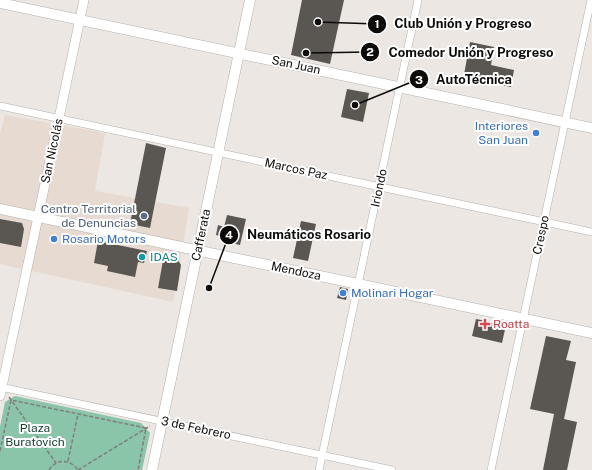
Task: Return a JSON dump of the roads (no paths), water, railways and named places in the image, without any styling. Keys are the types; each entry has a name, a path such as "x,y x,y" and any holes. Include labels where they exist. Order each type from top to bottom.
{"main road":[{"name":"Cafferata","path":"152,470 250,0"},
{"name":"San Juan","path":"0,3 592,128"},
{"name":"Mendoza","path":"0,209 592,333"}],"street":[{"name":"San Nicolás","path":"1,390 84,0"},
{"name":"Iriondo","path":"319,470 418,0"},
{"name":"Crespo","path":"491,470 591,0"},
{"name":"Marcos Paz","path":"0,106 592,232"},
{"name":"3 de Febrero","path":"1,390 163,420 392,470"}],"place":[{"name":"Club Unión y Progreso","path":"318,22"},
{"name":"Comedor Unión y Progreso","path":"306,53"},
{"name":"AutoTécnica","path":"355,105"},
{"name":"Interiores San Juan","path":"536,133"},
{"name":"Centro Territorial de Denuncias","path":"144,216"},
{"name":"Rosario Motors","path":"54,239"},
{"name":"IDAS","path":"142,257"},
{"name":"Neumáticos Rosario","path":"209,288"},
{"name":"Molinari Hogar","path":"343,293"},
{"name":"Roatta","path":"485,324"}],"park label":[{"name":"Plaza Buratovich","path":"35,435"}]}
